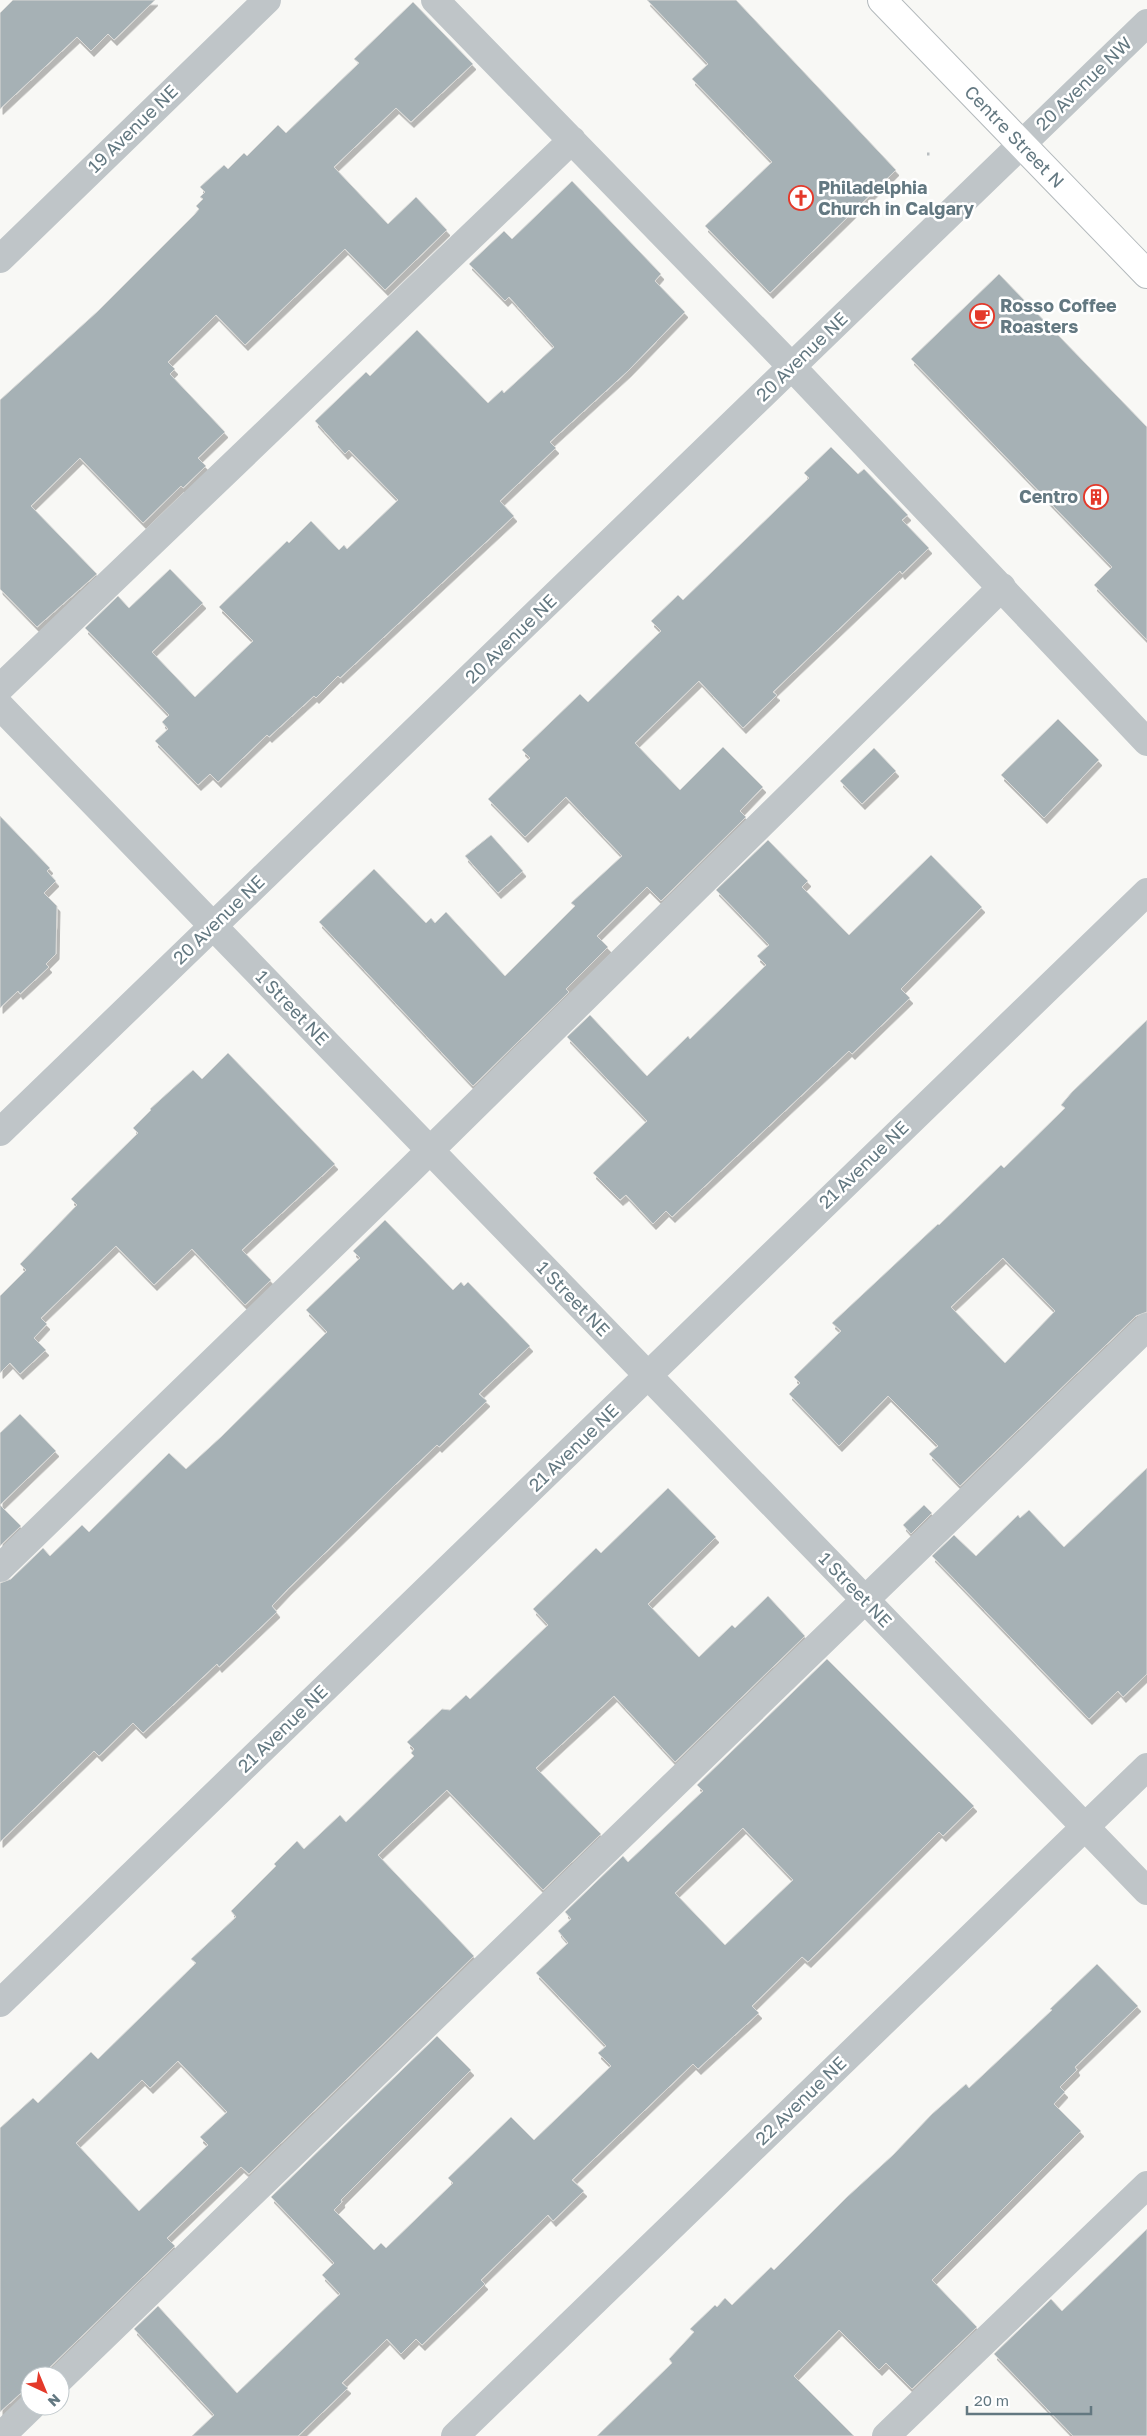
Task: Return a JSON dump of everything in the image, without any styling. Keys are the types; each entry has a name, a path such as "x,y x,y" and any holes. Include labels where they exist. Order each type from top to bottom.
{"main road":[{"name":"Centre Street N","path":"882,0 1147,274"}],"street":[{"name":"19 Avenue NE","path":"0,259 267,0"},
{"path":"435,0 792,367 1147,742"},
{"name":"20 Avenue NW","path":"1022,145 1147,23"},
{"path":"0,688 572,140"},
{"name":"20 Avenue NE","path":"0,1132 1022,145"},
{"path":"0,1568 430,1150 1002,587"},
{"name":"1 Street NE","path":"0,706 1147,1891"},
{"name":"21 Avenue NE","path":"0,2003 1147,892"},
{"path":"70,2369 1147,1327"},
{"name":"22 Avenue NE","path":"455,2436 1147,1767"},
{"path":"886,2436 1147,2185"},
{"path":"0,2436 21,2416"}],"building":[{"path":"13,0 155,0 114,40 108,34 91,51 77,37 0,109 0,13"},
{"path":"647,0 736,0 896,170 770,293 705,226 772,162 692,79 708,64"},
{"path":"413,2 473,64 411,122 396,108 334,167 388,224 416,197 447,230 385,290 345,249 245,345 216,315 168,362 175,369 170,374 225,432 198,458 206,466 183,488 181,486 143,523 80,458 31,506 97,574 37,627 0,589 0,400 98,311 194,215 199,209 196,206 203,199 200,197 205,192 200,187 224,165 228,169 244,153 247,156 278,125 286,133 359,63 354,59"},
{"path":"572,181 661,274 655,281 685,312 628,371 550,442 556,448 500,501 514,516 340,678 338,676 316,698 314,696 269,737 267,735 218,782 210,774 198,785 155,741 168,729 162,722 169,715 85,628 118,596 129,608 170,569 203,603 152,652 195,697 253,641 219,607 287,541 289,543 311,521 339,550 344,545 347,549 398,500 349,450 345,454 315,421 366,372 370,376 417,330 488,403 502,390 504,393 554,347 509,297 505,301 469,264 504,231 512,239"},
{"name":"Centro","path":"999,274 1147,427 1147,640 1094,585 1112,567 911,359"},
{"path":"831,447 858,474 864,469 908,515 902,520 929,548 902,574 900,571 773,692 777,695 743,728 699,681 635,743 680,790 723,747 763,787 740,811 746,817 661,901 647,887 597,936 608,947 566,989 569,992 473,1086 319,922 374,869 426,923 431,918 435,923 446,912 505,976 575,906 571,903 622,856 566,797 525,837 488,799 530,758 522,750 580,694 588,702 661,631 651,621 678,595 683,600 809,478 804,473"},
{"path":"1058,719 1099,760 1044,818 1001,775"},
{"path":"874,748 896,771 862,804 840,781"},
{"path":"0,816 50,868 47,871 56,881 44,893 57,906 56,954 46,964 49,967 20,994 18,991 0,1008"},
{"path":"491,835 523,871 498,893 465,856"},
{"path":"768,840 808,881 802,887 849,935 931,855 982,907 901,989 910,998 852,1054 849,1051 672,1217 666,1211 653,1224 626,1195 620,1200 593,1173 647,1121 567,1037 590,1015 647,1076 688,1036 690,1039 766,965 757,956 769,945 716,890"},
{"path":"1147,1020 1147,1312 1136,1316 960,1486 929,1454 938,1446 888,1396 839,1446 789,1394 800,1383 794,1377 841,1331 832,1323 1001,1165 1004,1168 1065,1108 1061,1105 1072,1092","holes":["1003,1258 1055,1311 1005,1363 951,1307"]},
{"path":"228,1053 335,1164 242,1250 271,1280 245,1305 192,1249 154,1285 116,1246 41,1318 47,1324 34,1338 46,1350 20,1374 10,1363 0,1373 0,1296 26,1270 20,1264 77,1205 71,1199 138,1133 133,1128 150,1109 193,1070 202,1079"},
{"path":"385,1220 453,1290 461,1282 464,1286 468,1282 530,1346 479,1394 487,1401 439,1447 437,1445 288,1589 272,1606 277,1612 219,1667 217,1664 143,1733 133,1723 99,1756 94,1751 0,1842 0,1583 11,1579 43,1548 50,1556 82,1525 89,1532 169,1453 186,1469 222,1436 327,1332 306,1310 360,1258 353,1251"},
{"path":"20,1414 56,1451 0,1505 0,1433"},
{"path":"1147,1468 1147,1674 1123,1697 1118,1691 1089,1719 932,1556 954,1535 976,1556 1018,1515 1020,1518 1029,1510 1064,1547"},
{"path":"668,1488 716,1537 648,1604 699,1657 732,1625 735,1628 768,1596 805,1636 675,1762 614,1696 536,1768 601,1834 543,1890 447,1790 378,1855 474,1956 249,2174 241,2167 167,2238 175,2246 51,2366 20,2366 20,2394 0,2412 0,2128 33,2098 38,2103 91,2052 98,2059 196,1963 191,1959 236,1917 231,1911 276,1866 274,1864 297,1841 304,1849 340,1815 346,1822 414,1756 411,1753 414,1749 407,1742 442,1709 450,1710 466,1695 470,1699 548,1625 533,1609 596,1548 601,1553","holes":["178,2061 227,2112 200,2137 208,2145 139,2211 76,2143 142,2080 150,2088"]},
{"path":"0,1505 21,1526 0,1546"},
{"path":"924,1505 932,1513 911,1534 903,1525"},
{"path":"827,1659 974,1806 943,1836 939,1832 808,1962 802,1957 752,2006 759,2013 698,2069 693,2064 572,2180 584,2191 553,2221 548,2215 481,2280 485,2284 422,2345 416,2339 401,2354 387,2339 342,2383 348,2388 298,2436 192,2436 214,2415 134,2329 158,2306 237,2393 340,2294 322,2275 334,2263 271,2197 437,2036 471,2070 341,2200 342,2202 334,2210 374,2250 381,2243 386,2248 453,2183 448,2178 511,2117 534,2140 611,2066 598,2053 606,2046 536,1973 568,1943 558,1931 571,1919 565,1912 623,1856 628,1862 703,1791 697,1785","holes":["743,1828 793,1880 725,1945 675,1893"]},
{"path":"1097,1964 1138,2006 1075,2067 1077,2070 1060,2087 1065,2092 1054,2104 1081,2131 932,2280 977,2327 912,2389 886,2363 879,2370 839,2330 794,2376 854,2436 597,2436 672,2363 669,2359 694,2332 690,2329 715,2305 717,2307 725,2298 732,2305 771,2267 774,2270 847,2197 893,2155 932,2114 966,2084 969,2088 1052,2010 1050,2009"},
{"path":"1147,2229 1147,2436 1073,2436 994,2354 1051,2299 1062,2311"}],"place":[{"name":"Philadelphia Church in Calgary","path":"801,198"},
{"name":"Rosso Coffee Roasters","path":"982,316"},
{"name":"Centro","path":"1096,497"}]}
